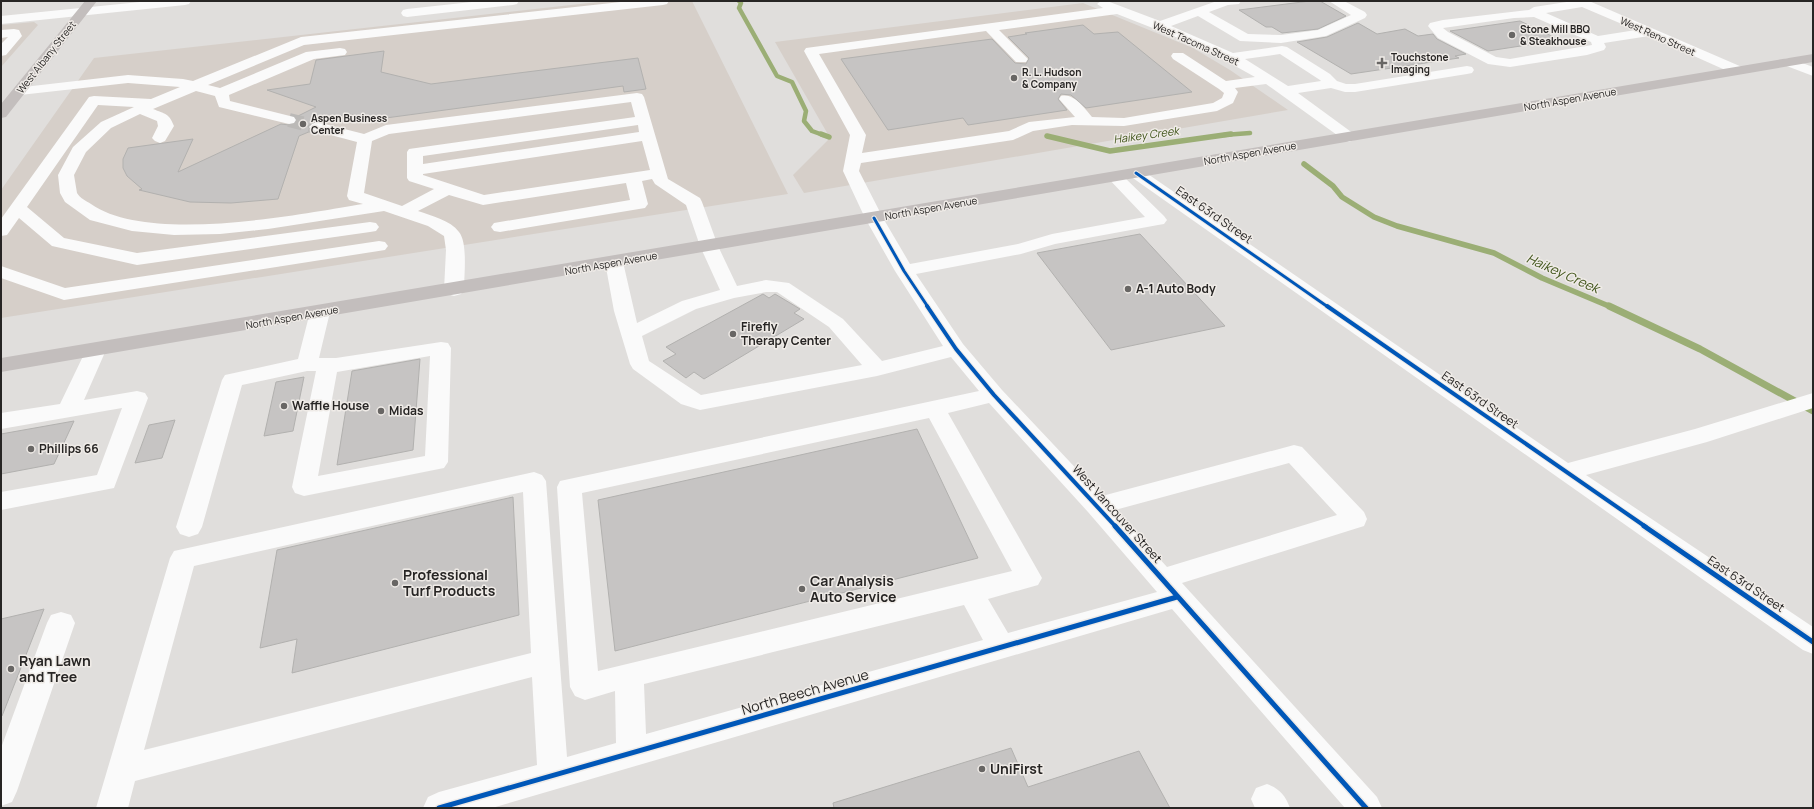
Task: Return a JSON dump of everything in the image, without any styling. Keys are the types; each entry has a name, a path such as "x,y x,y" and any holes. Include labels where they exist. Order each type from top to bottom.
{"main road":[{"name":"West Albany Street","path":"1,114 11,97 87,6"},
{"name":"North Aspen Avenue","path":"1,365 454,290 1813,58"}],"street":[{"path":"1,18 87,6 185,1"},
{"path":"405,29 408,7 512,1"},
{"path":"385,206 229,229 177,231 127,225 93,215 70,197 66,175 79,150 106,125 147,106 301,41 662,1"},
{"name":"West Tacoma Street","path":"1095,1 1159,26 1231,57 1285,91 1349,137"},
{"path":"1159,26 1226,2 1235,1"},
{"path":"1199,12 1245,38 1281,39 1321,33 1360,15 1335,1"},
{"path":"1536,13 1534,11 1540,9 1581,2"},
{"name":"West Reno Street","path":"1581,2 1737,70"},
{"path":"1,18 23,4"},
{"path":"989,27 1118,10"},
{"path":"1597,40 1599,47 1587,51 1510,63 1493,61 1443,35 1434,26 1514,14 1536,13 1597,40 1650,32"},
{"path":"989,27 1021,58"},
{"name":"West Vancouver Street","path":"989,27 811,51 858,135 851,171 874,218 904,271 952,344 994,395 1097,506 1366,808"},
{"path":"371,48 374,32"},
{"path":"1,34 14,33 16,36 1,52"},
{"path":"11,97 128,79 183,83 221,93 311,55 356,50"},
{"path":"1231,57 1282,50 1326,77 1332,84"},
{"path":"853,160 1013,135 1029,127 1072,121 1124,122 1218,107 1228,100 1231,92 1178,56"},
{"path":"1789,62 1813,72"},
{"path":"1285,91 1332,84 1345,88 1355,88 1467,70"},
{"path":"1224,86 1268,80"},
{"path":"221,93 224,104 289,120"},
{"path":"318,127 365,139 386,130 638,97 661,181 694,202 708,246 731,293"},
{"path":"1066,99 1088,121"},
{"path":"1,231 94,100 147,106 163,118 166,126 160,138"},
{"path":"644,120 415,152 415,178 482,200 659,173"},
{"path":"415,170 648,136"},
{"path":"365,139 355,196 434,222 452,234 456,250 454,290"},
{"name":"East 63rd Street","path":"1136,173 1565,472 1813,642"},
{"path":"500,227 639,204 633,177"},
{"path":"904,271 1021,249 1052,239 1158,220 1115,177"},
{"path":"404,212 447,189"},
{"path":"17,207 58,242 137,260 370,227"},
{"path":"1,272 64,294 379,246"},
{"path":"614,262 630,334 640,364 689,399 700,403 952,344"},
{"path":"630,334 689,305 731,293 766,286 782,287 836,323 872,363"},
{"path":"189,527 233,380 317,364 336,365 441,348 436,462 304,487 317,364 320,312"},
{"path":"68,410 96,350"},
{"path":"935,409 1029,578 585,687 569,487 935,409 994,395"},
{"path":"1,421 137,398 106,482 1,501"},
{"path":"1565,472 1699,436 1813,400"},
{"name":"North Beech Avenue","path":"439,808 1001,648 1355,520 1294,453 1097,506"},
{"path":"112,808 183,558 534,481 554,775"},
{"path":"971,592 1001,648"},
{"path":"1,791 61,623"},
{"path":"123,770 546,661"},
{"path":"629,675 632,753"}],"shaded area":[{"path":"607,1 692,1 788,194 1,318 1,190 94,58"},
{"path":"1083,3 1193,48 1230,70 1288,110 804,193 793,175 830,138 775,42"},
{"path":"34,22 38,25 1,67 1,25"}],"building":[{"path":"1320,1 1346,16 1318,29 1282,33 1272,27 1266,27 1239,10"},
{"name":"Stone Mill BBQ & Steakhouse","path":"1520,21 1560,40 1488,51 1450,31"},
{"path":"1358,23 1377,34 1405,29 1418,36 1433,34 1437,39 1466,54 1455,56 1459,58 1351,74 1297,42 1327,37"},
{"name":"R. L. Hudson & Company","path":"1083,25 1094,34 1118,32 1192,92 1086,108 1071,95 1061,94 1058,99 1067,110 968,125 963,118 888,130 841,59 992,39 1015,63 1026,64 1029,58 1008,37 1027,34 1025,33"},
{"name":"Aspen Business Center","path":"384,51 381,72 431,84 638,58 646,89 624,92 623,86 371,120 346,113 327,123 316,121 308,126 311,131 299,136 278,199 231,203 190,202 139,190 142,189 127,176 123,168 123,159 128,148 193,139 178,172 281,124 294,124 297,121 296,117 316,107 267,90 310,84 316,60"},
{"name":"A-1 Auto Body","path":"1140,234 1225,326 1111,350 1037,253"},
{"name":"Firefly Therapy Center","path":"763,294 769,298 775,294 800,309 794,313 804,319 704,379 694,372 686,378 663,361 676,354 666,347"},
{"name":"Midas","path":"420,359 413,450 337,465 352,371"},
{"name":"Waffle House","path":"304,377 293,431 264,436 276,382"},
{"path":"175,420 162,458 135,463 149,425"},
{"name":"Phillips 66","path":"74,421 54,464 1,474 1,434"},
{"path":"917,429 978,558 615,651 598,500"},
{"name":"Professional Turf Products","path":"513,497 519,615 292,673 297,639 260,648 277,550"},
{"name":"Ryan Lawn and Tree","path":"44,609 2,716 1,716 1,619"},
{"name":"UniFirst","path":"1011,748 1028,787 1139,751 1170,808 834,808 833,803"}],"waterway":[{"name":"Haikey Creek","path":"739,1 741,3 739,8 777,76 792,82 806,111 804,121 812,131 823,135"},
{"name":"Haikey Creek","path":"1224,135 1250,133"},
{"name":"Haikey Creek","path":"821,134 829,137"},
{"name":"Haikey Creek","path":"1047,136 1110,151 1231,134"},
{"name":"Haikey Creek","path":"1304,164 1333,186 1342,197 1374,217 1397,226 1494,253 1542,278 1611,307"},
{"name":"Haikey Creek","path":"1609,306 1700,349 1813,411"}],"tunnel":[{"path":"289,120 317,127"}],"cycle path":[{"path":"1136,173 1565,472 1813,642"},
{"path":"874,218 904,271 956,349 994,395 1097,506 1366,808"},
{"path":"439,808 1177,597"}],"place":[{"name":"Stone Mill BBQ & Steakhouse","path":"1512,35"},
{"name":"Touchstone Imaging","path":"1382,63"},
{"name":"R. L. Hudson & Company","path":"1014,78"},
{"name":"Aspen Business Center","path":"303,124"},
{"name":"A-1 Auto Body","path":"1128,289"},
{"name":"Firefly Therapy Center","path":"733,334"},
{"name":"Waffle House","path":"284,406"},
{"name":"Midas","path":"381,411"},
{"name":"Phillips 66","path":"31,449"},
{"name":"Professional Turf Products","path":"395,583"},
{"name":"Car Analysis Auto Service","path":"802,589"},
{"name":"Ryan Lawn and Tree","path":"11,669"},
{"name":"UniFirst","path":"982,769"}]}
